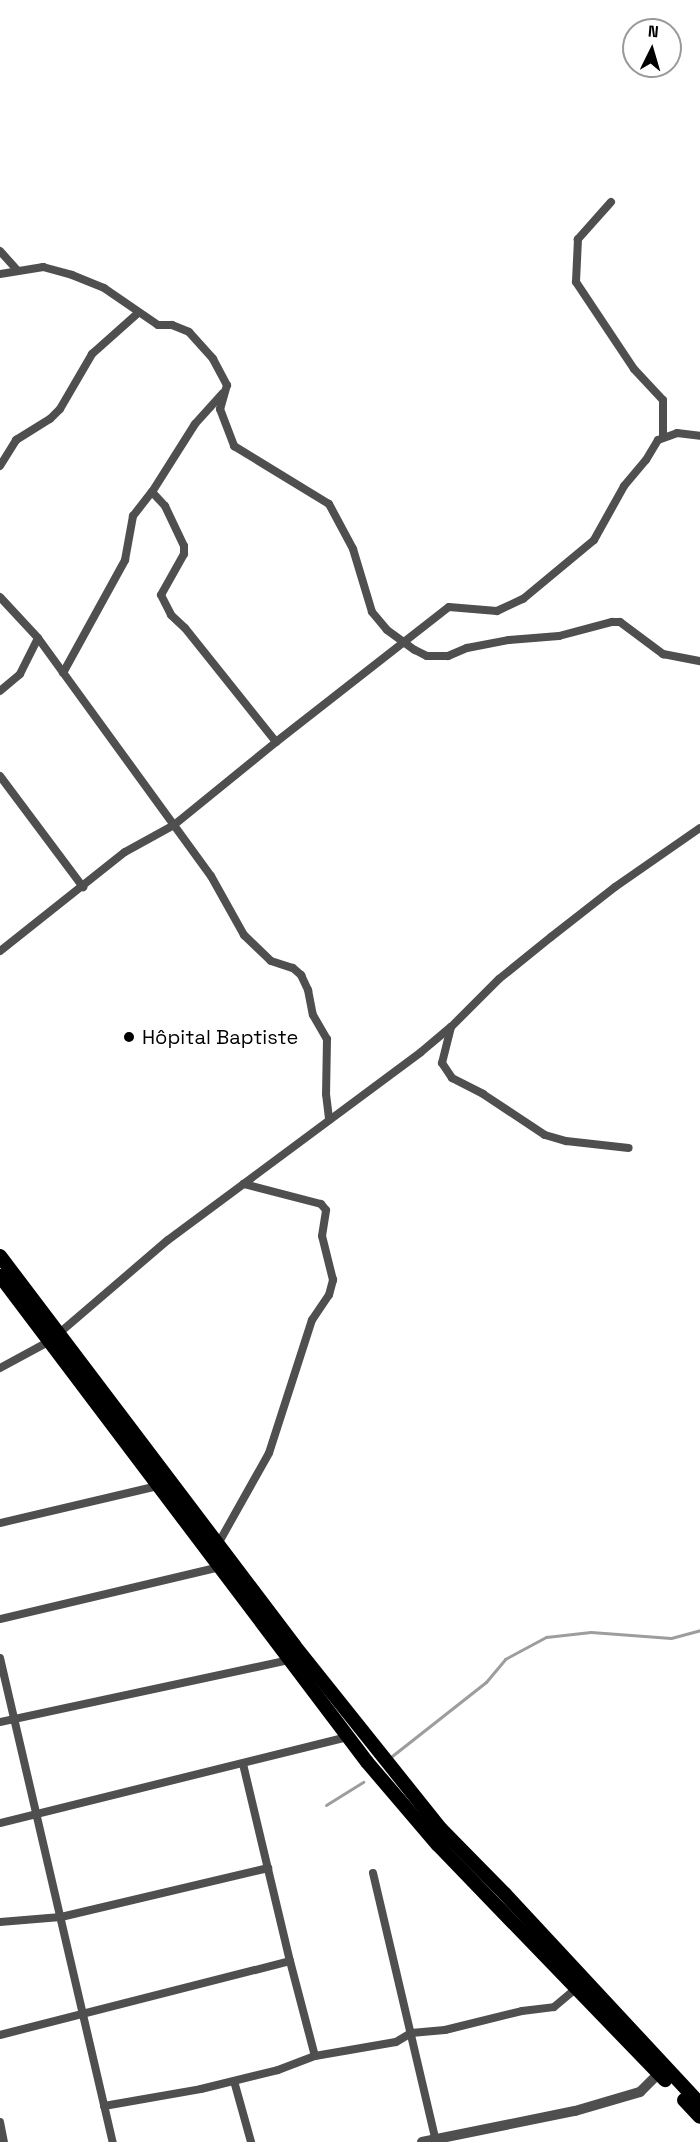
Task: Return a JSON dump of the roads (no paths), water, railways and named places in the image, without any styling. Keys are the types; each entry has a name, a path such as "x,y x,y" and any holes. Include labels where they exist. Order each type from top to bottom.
{"main road":[{"path":"0,1256 53,1337 158,1486 348,1737 438,1845 578,1988 661,2070 700,2104"},
{"path":"0,1276 53,1337 218,1544 362,1732 441,1829 505,1894 700,2117"}],"street":[{"path":"1,947 126,852 174,825 449,607 497,611 523,599 594,540 624,486 663,436 663,400 634,369 576,282 578,239 611,202"},
{"path":"0,250 17,270"},
{"path":"0,274 43,267 72,275 104,288 158,325 172,326 189,332 213,359 227,385 220,409 221,417 234,446 329,504 353,549 372,612 387,630 427,656 448,656 467,648 509,640 559,636 620,622 663,654 700,661"},
{"path":"0,466 16,441 50,419 60,409 92,354 138,313"},
{"path":"63,673 125,560 133,516 152,492 195,424 224,392"},
{"path":"663,436 678,433 700,436"},
{"path":"152,492 165,506 184,546 184,554 161,595 171,615 185,628 276,742"},
{"path":"0,597 38,638 211,876 244,935 266,957 298,971 305,981 313,1015 327,1039 326,1094 329,1120"},
{"path":"0,691 20,674 38,638"},
{"path":"0,776 83,886"},
{"path":"0,1368 53,1337 168,1240 451,1026 499,979 550,936 615,886 700,828"},
{"path":"451,1026 442,1063 452,1078 483,1094 545,1135 566,1141 629,1148"},
{"path":"218,1544 269,1453 312,1320 329,1295 333,1280 322,1236 326,1210 321,1204 244,1184"},
{"path":"0,1523 158,1486"},
{"path":"0,1619 219,1567"},
{"path":"0,1658 113,2142"},
{"path":"0,1722 288,1660"},
{"path":"0,1823 348,1737"},
{"path":"243,1764 315,2056"},
{"path":"0,1922 61,1917 268,1868"},
{"path":"373,1873 435,2138"},
{"path":"0,2035 290,1961"},
{"path":"104,2106 161,2097 234,2081 278,2070 315,2056 396,2042 411,2033 445,2030 512,2013 554,2007 578,1988"},
{"path":"422,2142 543,2118 640,2092 661,2070"},
{"path":"234,2081 251,2142"},
{"path":"0,2126 4,2142"}],"waterway":[{"path":"392,1756 486,1682 505,1659 546,1637 591,1632 671,1638 700,1630"},
{"path":"326,1805 363,1782"}],"place":[{"name":"Hôpital Baptiste","path":"129,1037"}]}
